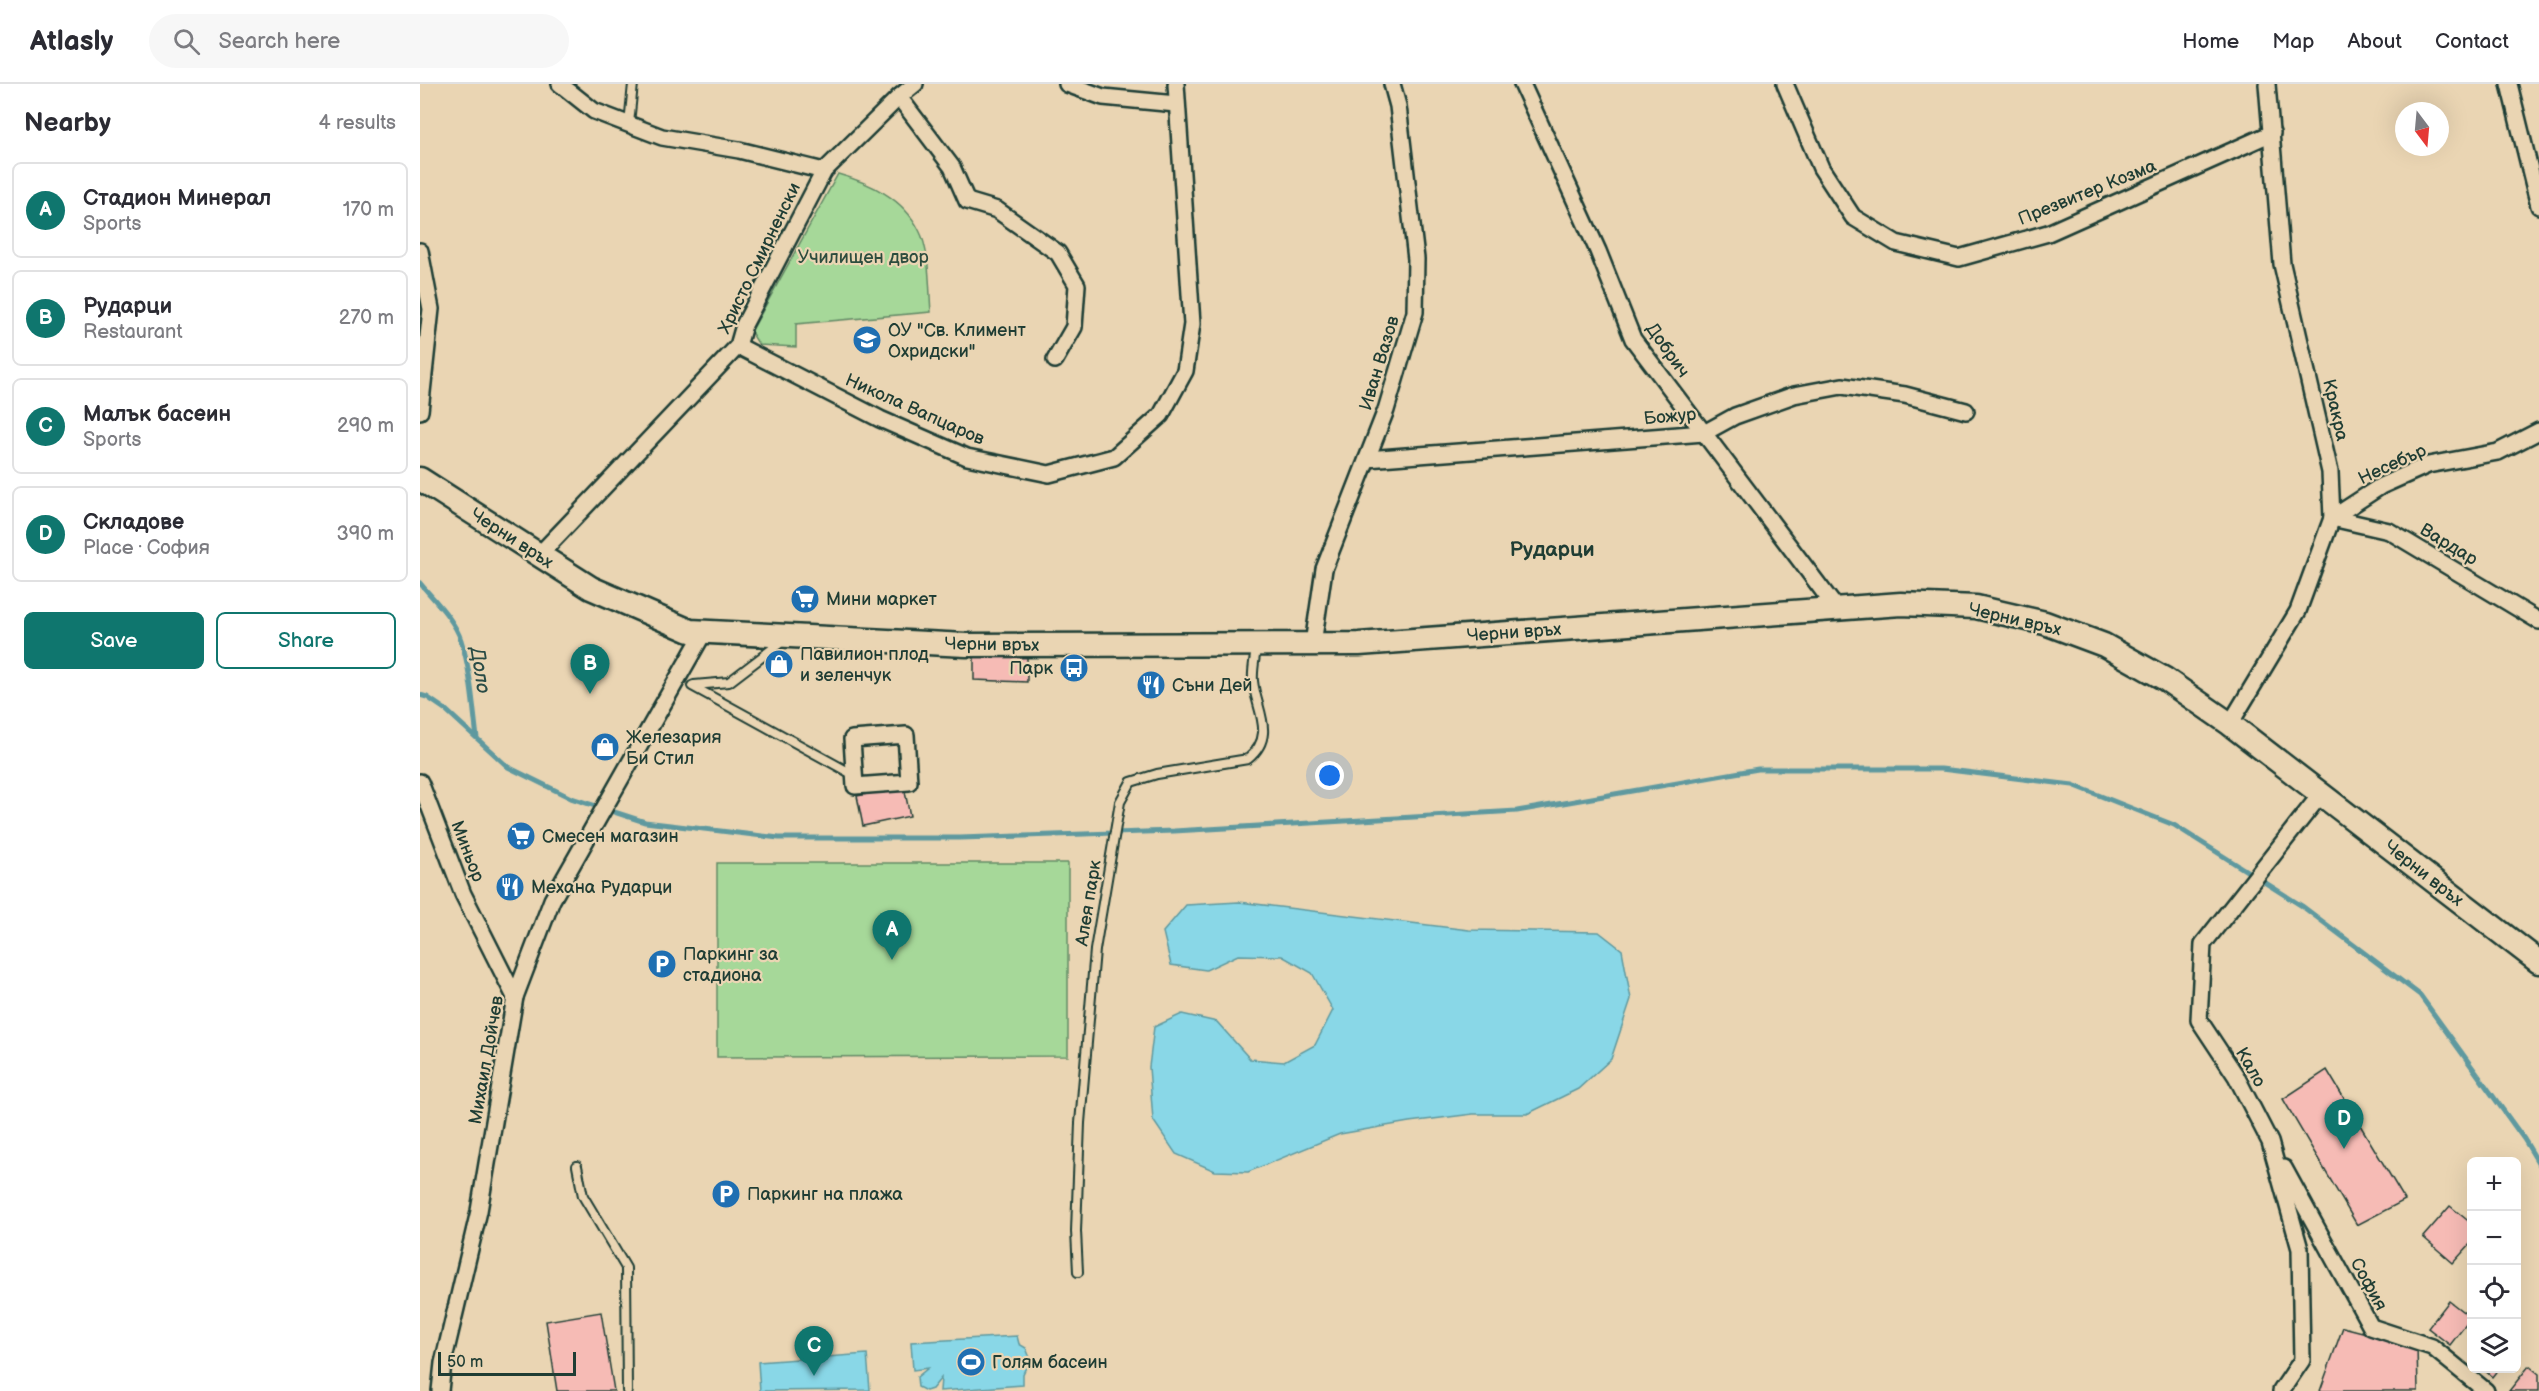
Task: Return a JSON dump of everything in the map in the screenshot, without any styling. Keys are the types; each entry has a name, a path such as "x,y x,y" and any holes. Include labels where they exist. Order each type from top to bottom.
{"street":[{"path":"560,84 594,111 662,136 740,150 824,171"},
{"name":"Христо Смирненски","path":"539,555 738,346 744,325 824,171 899,96 915,84"},
{"path":"1067,84 1103,97 1176,104"},
{"name":"Никола Вапцаров","path":"738,346 880,418 967,457 1049,474 1114,458 1161,415 1185,371 1192,324 1176,84"},
{"name":"Иван Вазов","path":"1313,644 1324,569 1386,410 1415,312 1416,259 1398,106 1392,84"},
{"name":"Добрич","path":"1522,84 1598,251 1633,339 1836,608"},
{"name":"Презвитер Козма","path":"1785,84 1821,168 1853,217 1896,243 1959,258 2048,233 2272,133"},
{"name":"Кракра","path":"2230,724 2298,611 2332,518 2330,472 2283,264 2267,84"},
{"path":"2508,84 2539,206"},
{"path":"899,96 952,167 967,201 997,210 1058,253 1077,285 1074,327 1055,360"},
{"path":"420,251 431,309 420,411"},
{"name":"Божур","path":"1367,459 1704,433 1735,416 1794,395 1842,386 1905,395 1966,411"},
{"name":"Несебър","path":"2332,518 2381,486 2428,465 2499,452 2539,431"},
{"name":"Черни връх","path":"420,479 591,588 690,631 966,645 1359,644 1900,604 1976,607 2045,623 2104,645 2166,679 2230,724 2539,962"},
{"name":"Вардар","path":"2332,518 2390,531 2539,621"},
{"name":"Михаил Дойчев","path":"440,1391 443,1363 479,1211 515,997 552,900 704,632"},
{"path":"906,735 909,782 855,786 855,775 852,739 906,735"},
{"name":"Миньор","path":"420,782 463,894 515,997"},
{"name":"Кало","path":"2287,1387 2302,1360 2300,1249 2270,1142 2236,1076 2199,1020 2203,944 2321,794"},
{"name":"София","path":"2270,1142 2371,1327 2432,1347 2486,1391"}],"lane":[{"path":"629,124 633,84"},
{"path":"790,636 740,676 734,677 729,682 692,686 855,775"},
{"name":"Алея парк","path":"1078,1272 1076,1231 1080,1123 1095,950 1120,802 1131,782 1157,774 1248,759 1258,751 1264,732 1253,680 1256,644"},
{"path":"577,1166 583,1196 626,1269 627,1391"}],"green space":[{"name":"Училищен двор","path":"838,174 884,193 904,209 912,219 923,238 931,312 796,324 796,347 759,345 751,332"},
{"path":"717,863 1068,863 1068,1056 717,1057"}],"water":[{"path":"1239,902 1469,930 1599,932 1622,950 1631,999 1611,1059 1578,1089 1527,1114 1473,1114 1340,1134 1248,1172 1215,1171 1176,1154 1153,1120 1149,1067 1154,1027 1182,1014 1217,1022 1250,1059 1284,1062 1315,1045 1333,1010 1312,973 1282,956 1238,955 1206,970 1171,965 1163,932 1186,905"},
{"name":"Голям басеин","path":"1017,1336 1019,1344 1026,1348 1030,1358 1023,1374 1023,1385 940,1391 941,1378 932,1389 926,1391 918,1387 917,1377 928,1368 913,1370 911,1342"},
{"path":"867,1354 870,1390 760,1391 758,1362"}],"building":[{"path":"974,654 1027,655 1027,682 974,680"},
{"path":"904,787 910,816 863,826 857,796"},
{"path":"2327,1070 2405,1200 2357,1225 2283,1099"},
{"path":"2450,1206 2467,1220 2467,1248 2453,1263 2423,1237"},
{"path":"2449,1301 2467,1315 2467,1323 2450,1345 2428,1328"},
{"path":"601,1312 614,1391 557,1391 546,1321"},
{"path":"2343,1327 2417,1346 2418,1391 2320,1391"},
{"path":"2529,1366 2539,1374 2539,1391 2509,1391"}],"waterway":[{"name":"Доло","path":"420,583 449,617 461,640 469,676 477,738"},
{"path":"420,695 446,710 508,767 571,798 645,822 779,838 960,838 1174,831 1517,811 1758,769 1941,769 2073,785 2174,825 2302,906 2420,995 2524,1139 2539,1164"}],"place":[{"name":"ОУ \"Св. Климент Охридски\"","path":"867,340"},
{"name":"Мини маркет","path":"805,599"},
{"name":"Павилион плод и зеленчук","path":"779,664"},
{"name":"Парк","path":"1074,668"},
{"name":"Съни Дей","path":"1151,685"},
{"name":"Рударци","path":"590,694"},
{"name":"Железария Би Стил","path":"605,747"},
{"name":"Смесен магазин","path":"521,836"},
{"name":"Механа Рударци","path":"510,887"},
{"name":"Стадион Минерал","path":"892,960"},
{"name":"Паркинг за стадиона","path":"662,964"},
{"name":"Складове","path":"2344,1149"},
{"name":"Паркинг на плажа","path":"726,1194"},
{"name":"Голям басеин","path":"971,1362"},
{"name":"Малък басеин","path":"814,1376"}],"district":[{"name":"Рударци","path":"1552,549"}]}
